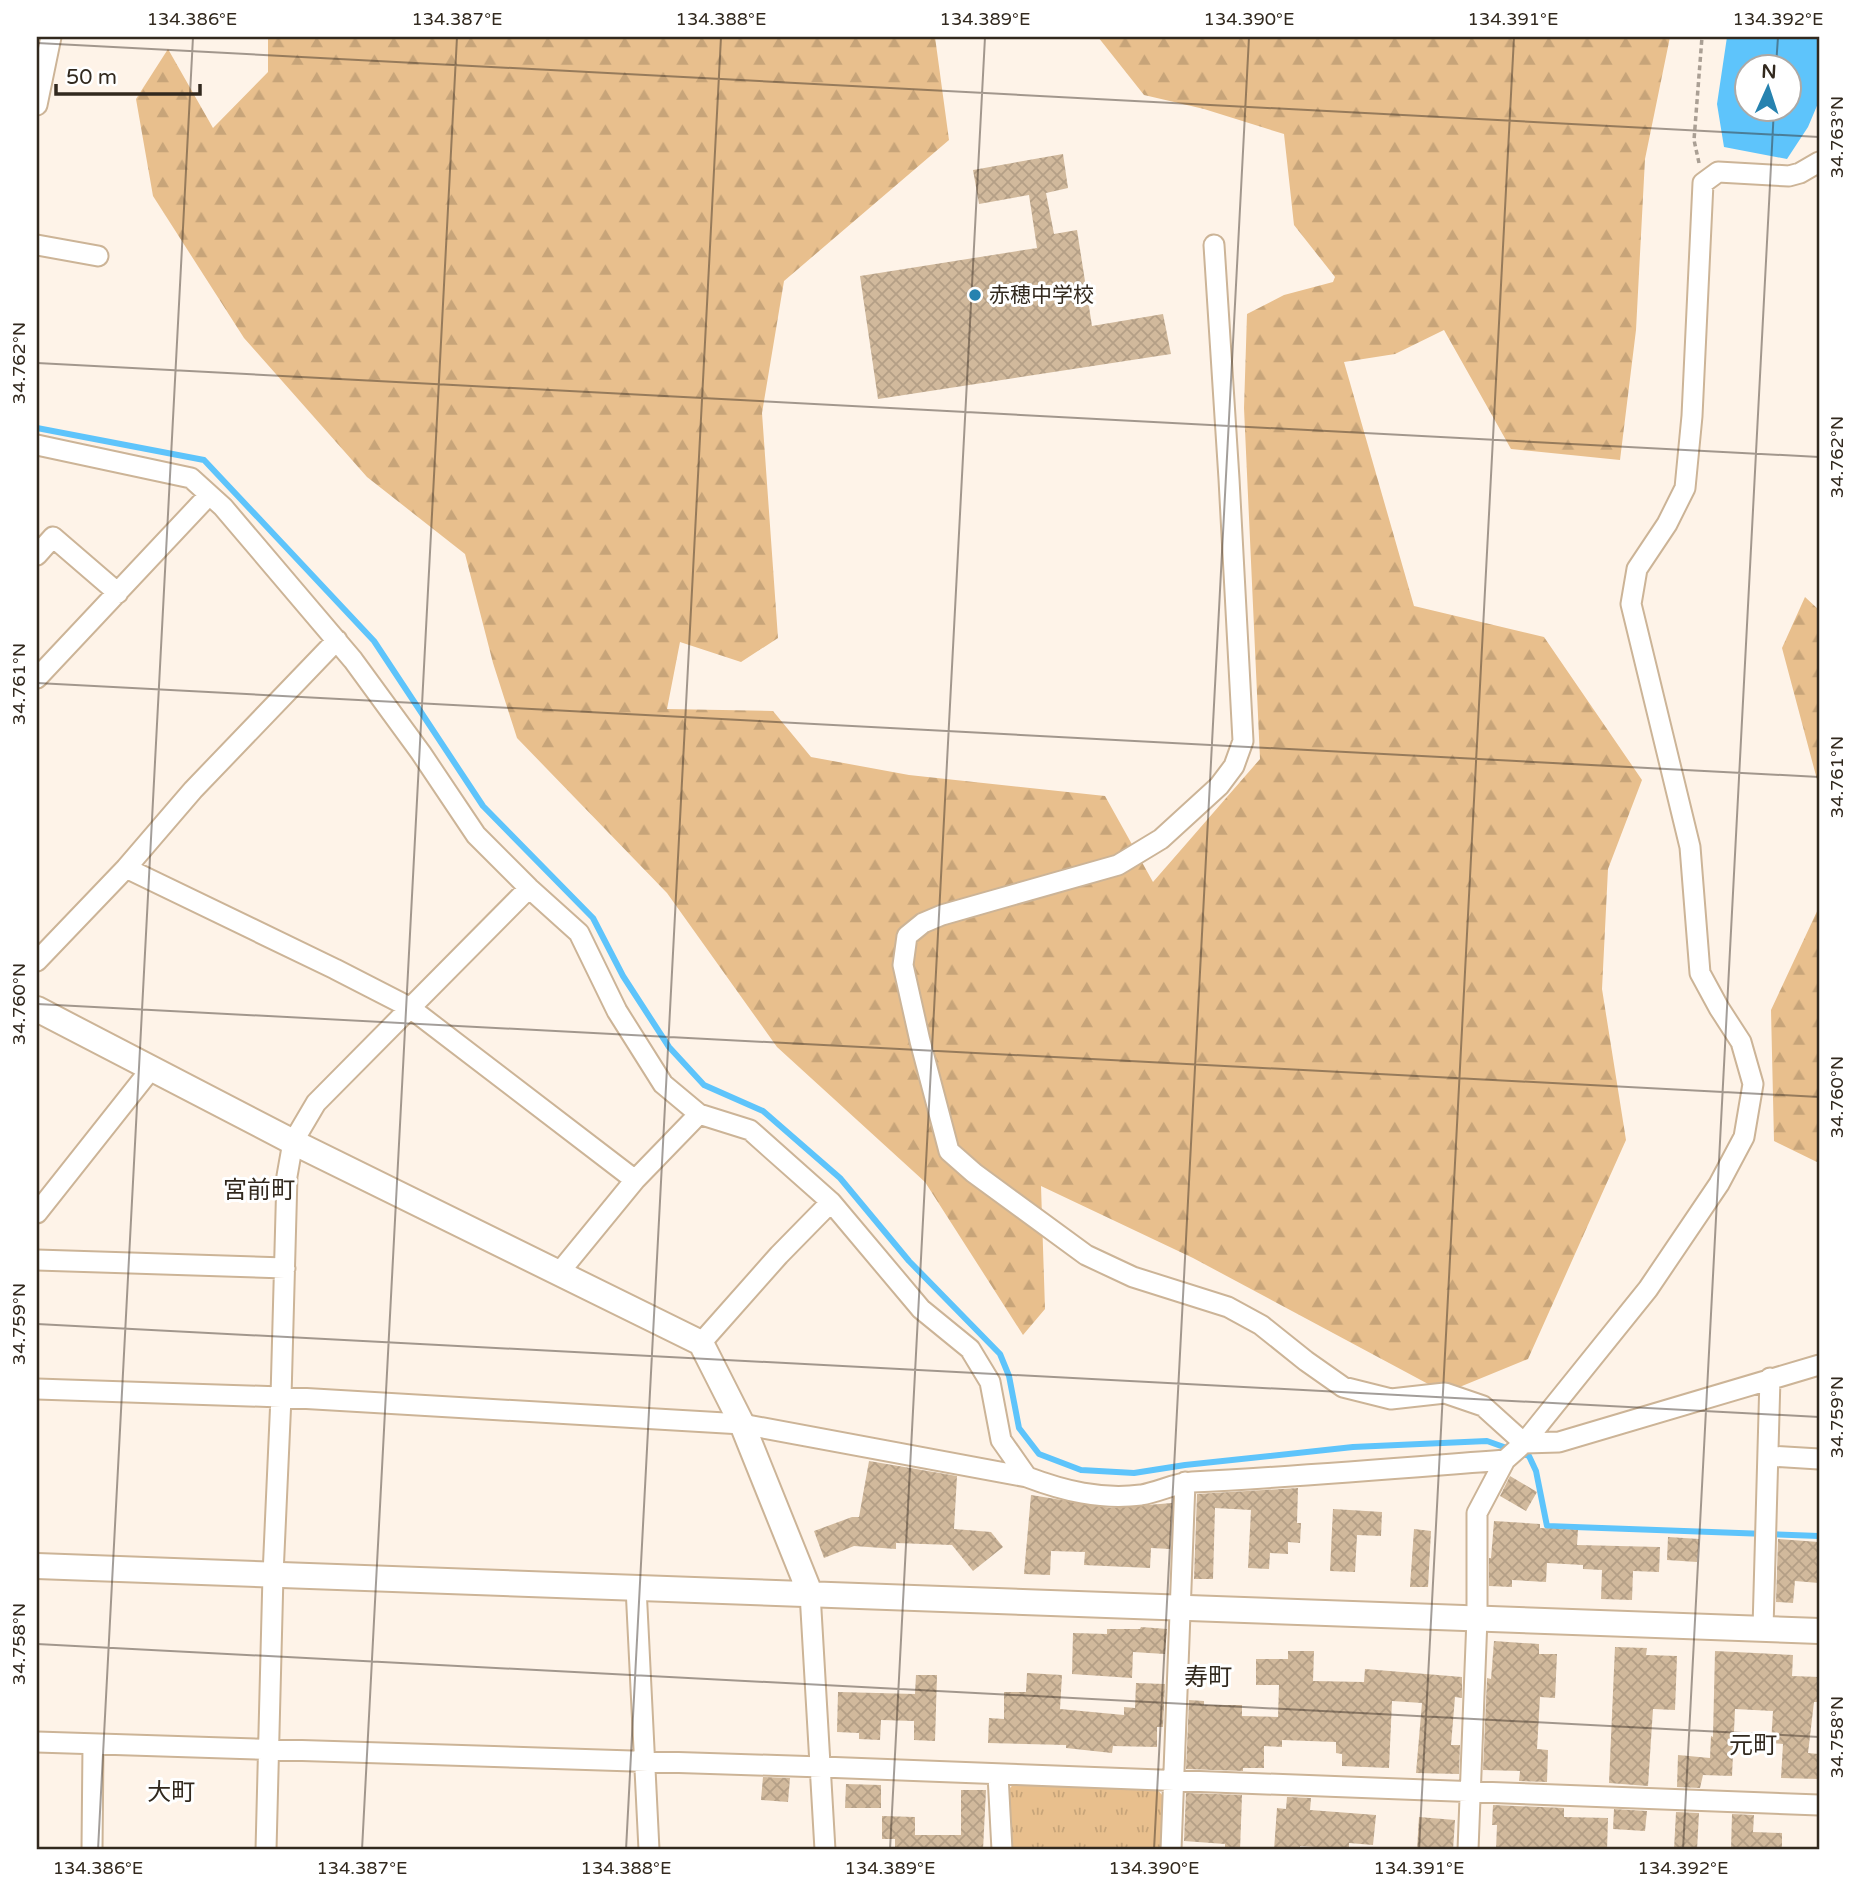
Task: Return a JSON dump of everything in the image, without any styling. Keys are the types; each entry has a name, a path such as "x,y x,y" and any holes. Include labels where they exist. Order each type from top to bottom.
{"street":[{"path":"37,105 51,37"},
{"path":"1468,1850 1478,1618 1477,1513 1505,1460 1524,1443 1648,1289 1719,1184 1744,1137 1753,1084 1741,1042 1700,973 1690,847 1631,604 1637,569 1667,524 1685,488 1692,416 1703,183 1718,172 1790,176 1819,162"},
{"path":"37,245 98,256"},
{"path":"1214,245 1229,470 1242,741 1234,766 1219,786 1161,839 1118,865 942,915 923,923 907,936 903,965 949,1151 974,1173 1086,1255 1133,1276 1228,1307 1261,1325 1343,1387 1391,1399 1445,1393 1483,1406 1524,1443 1559,1442 1819,1365"},
{"path":"37,445 191,478 223,507 337,640 421,753 476,835 579,933 617,1011 663,1084 699,1114 750,1130 831,1202 920,1309 970,1349 990,1382 1002,1440 1027,1477"},
{"path":"37,678 209,495"},
{"path":"37,555 53,537 118,593"},
{"path":"37,961 126,868 193,790 337,640"},
{"path":"126,868 409,1007 635,1180"},
{"path":"266,1850 272,1575 281,1397 287,1176 293,1142 316,1103 529,888"},
{"path":"37,1009 293,1142 701,1343 741,1424 810,1592 825,1850"},
{"path":"37,1213 151,1069"},
{"path":"558,1274 635,1180 699,1114"},
{"path":"701,1343 779,1255 831,1202"},
{"path":"37,1260 285,1268"},
{"path":"1763,1628 1770,1378"},
{"path":"37,1389 281,1397 741,1424 1027,1477 1062,1490 1100,1496 1142,1495 1185,1482 1505,1460"},
{"path":"1769,1457 1819,1459"},
{"path":"1171,1850 1185,1482"},
{"path":"37,1566 810,1592 1819,1631"},
{"path":"636,1587 649,1850"},
{"path":"37,1742 821,1767 1819,1805"},
{"path":"92,1850 93,1744"},
{"path":"998,1775 1002,1850"}],"path":[{"path":"1702,37 1694,140 1703,183"}],"green space":[{"path":"268,37 935,37 949,140 784,281 762,413 778,638 741,662 680,642 667,709 773,711 811,757 909,775 1105,796 1153,882 1260,759 1244,408 1247,314 1284,295 1333,282 1335,277 1294,225 1284,134 1204,109 1144,95 1098,37 1670,37 1645,159 1636,330 1620,460 1511,449 1444,330 1395,354 1344,362 1414,606 1544,637 1642,780 1608,869 1602,989 1626,1140 1528,1359 1445,1393 1193,1258 1041,1186 1045,1309 1023,1335 925,1182 777,1047 667,893 517,738 493,663 465,554 367,477 244,338 153,196 136,99 168,49 213,128 268,72"},
{"path":"1805,597 1819,610 1819,787 1782,648"},
{"path":"1819,907 1819,1163 1774,1141 1771,1010"},
{"path":"1014,1783 1155,1787 1163,1796 1162,1850 1010,1850 1007,1792"}],"water":[{"path":"1727,37 1819,37 1819,101 1808,127 1787,159 1724,147 1717,104"}],"building":[{"name":"赤穂中学校","path":"1063,154 1068,188 1046,193 1054,234 1077,230 1092,326 1163,314 1171,354 878,399 860,276 1037,248 1029,195 979,204 973,170"},
{"path":"869,1461 957,1476 954,1529 991,1532 1003,1547 973,1571 952,1545 896,1543 896,1549 854,1546 824,1558 814,1531 859,1517"},
{"path":"1510,1476 1537,1492 1526,1511 1500,1496"},
{"path":"1298,1488 1297,1523 1301,1523 1300,1543 1288,1542 1288,1554 1270,1553 1269,1569 1248,1568 1251,1510 1215,1508 1213,1579 1194,1579 1197,1494"},
{"path":"1031,1495 1111,1508 1172,1503 1170,1549 1151,1548 1150,1568 1084,1565 1085,1552 1051,1551 1050,1575 1024,1574"},
{"path":"1333,1509 1382,1512 1381,1536 1357,1535 1355,1572 1330,1571"},
{"path":"1494,1521 1578,1530 1577,1545 1660,1547 1659,1572 1633,1571 1632,1600 1601,1599 1602,1570 1583,1569 1583,1565 1547,1563 1546,1582 1512,1580 1512,1587 1489,1586 1489,1558"},
{"path":"1414,1529 1431,1531 1428,1587 1410,1587"},
{"path":"1668,1537 1699,1539 1697,1562 1667,1560"},
{"path":"1778,1539 1819,1542 1819,1583 1795,1581 1793,1603 1776,1602"},
{"path":"1107,1629 1167,1629 1165,1654 1133,1652 1132,1678 1072,1674 1073,1633 1107,1634"},
{"path":"1494,1641 1539,1644 1539,1654 1557,1654 1555,1698 1540,1697 1537,1749 1548,1750 1547,1782 1519,1781 1520,1771 1483,1770 1487,1678 1491,1679"},
{"path":"1615,1647 1647,1648 1646,1655 1677,1656 1675,1710 1653,1709 1648,1786 1609,1783"},
{"path":"1288,1651 1314,1651 1313,1681 1364,1682 1365,1669 1462,1677 1462,1698 1455,1697 1451,1745 1460,1745 1459,1774 1416,1773 1422,1703 1392,1701 1389,1768 1342,1766 1342,1754 1336,1753 1336,1742 1282,1740 1282,1747 1264,1746 1264,1768 1243,1768 1243,1771 1186,1769 1189,1700 1204,1701 1204,1705 1242,1705 1242,1716 1278,1717 1279,1685 1256,1685 1256,1659 1288,1659"},
{"path":"1715,1651 1793,1655 1792,1676 1819,1677 1819,1702 1814,1702 1808,1753 1819,1754 1819,1779 1781,1778 1783,1744 1771,1743 1773,1711 1735,1709 1732,1776 1703,1775 1700,1788 1677,1787 1678,1755 1710,1758"},
{"path":"1027,1673 1062,1675 1060,1709 1124,1715 1124,1707 1135,1708 1136,1683 1165,1684 1163,1727 1157,1727 1157,1747 1113,1746 1112,1753 1066,1748 1066,1745 988,1743 989,1718 1004,1719 1004,1692 1026,1692"},
{"path":"916,1675 937,1675 935,1741 914,1740 914,1721 881,1720 880,1740 859,1739 859,1733 837,1732 838,1692 915,1694"},
{"path":"763,1777 790,1778 788,1802 761,1800"},
{"path":"846,1784 881,1785 881,1808 845,1808"},
{"path":"961,1790 986,1790 983,1850 895,1850 895,1839 882,1839 882,1816 915,1817 915,1835 961,1835"},
{"path":"1186,1793 1242,1795 1240,1850 1225,1850 1225,1844 1184,1841"},
{"path":"1287,1797 1311,1798 1310,1810 1376,1815 1373,1845 1349,1843 1349,1849 1300,1846 1300,1850 1274,1850 1277,1808 1286,1809"},
{"path":"1493,1805 1564,1808 1564,1817 1608,1818 1607,1850 1496,1850 1497,1825 1492,1825"},
{"path":"1614,1809 1647,1811 1645,1831 1613,1829"},
{"path":"1676,1812 1699,1813 1697,1850 1674,1850"},
{"path":"1732,1814 1754,1815 1753,1832 1782,1833 1782,1850 1731,1850"},
{"path":"1419,1817 1455,1820 1453,1850 1417,1850"}],"waterway":[{"path":"37,428 204,460 374,641 483,806 593,918 623,976 669,1047 704,1085 763,1111 840,1178 909,1261 1000,1354 1009,1376 1019,1428 1039,1454 1081,1470 1134,1473 1353,1447 1487,1441 1529,1456 1536,1471 1547,1526 1819,1536"}],"place":[{"name":"赤穂中学校","path":"975,295"}],"district":[{"name":"宮前町","path":"259,1190"},
{"name":"寿町","path":"1208,1677"},
{"name":"元町","path":"1753,1745"},
{"name":"大町","path":"171,1792"}]}
